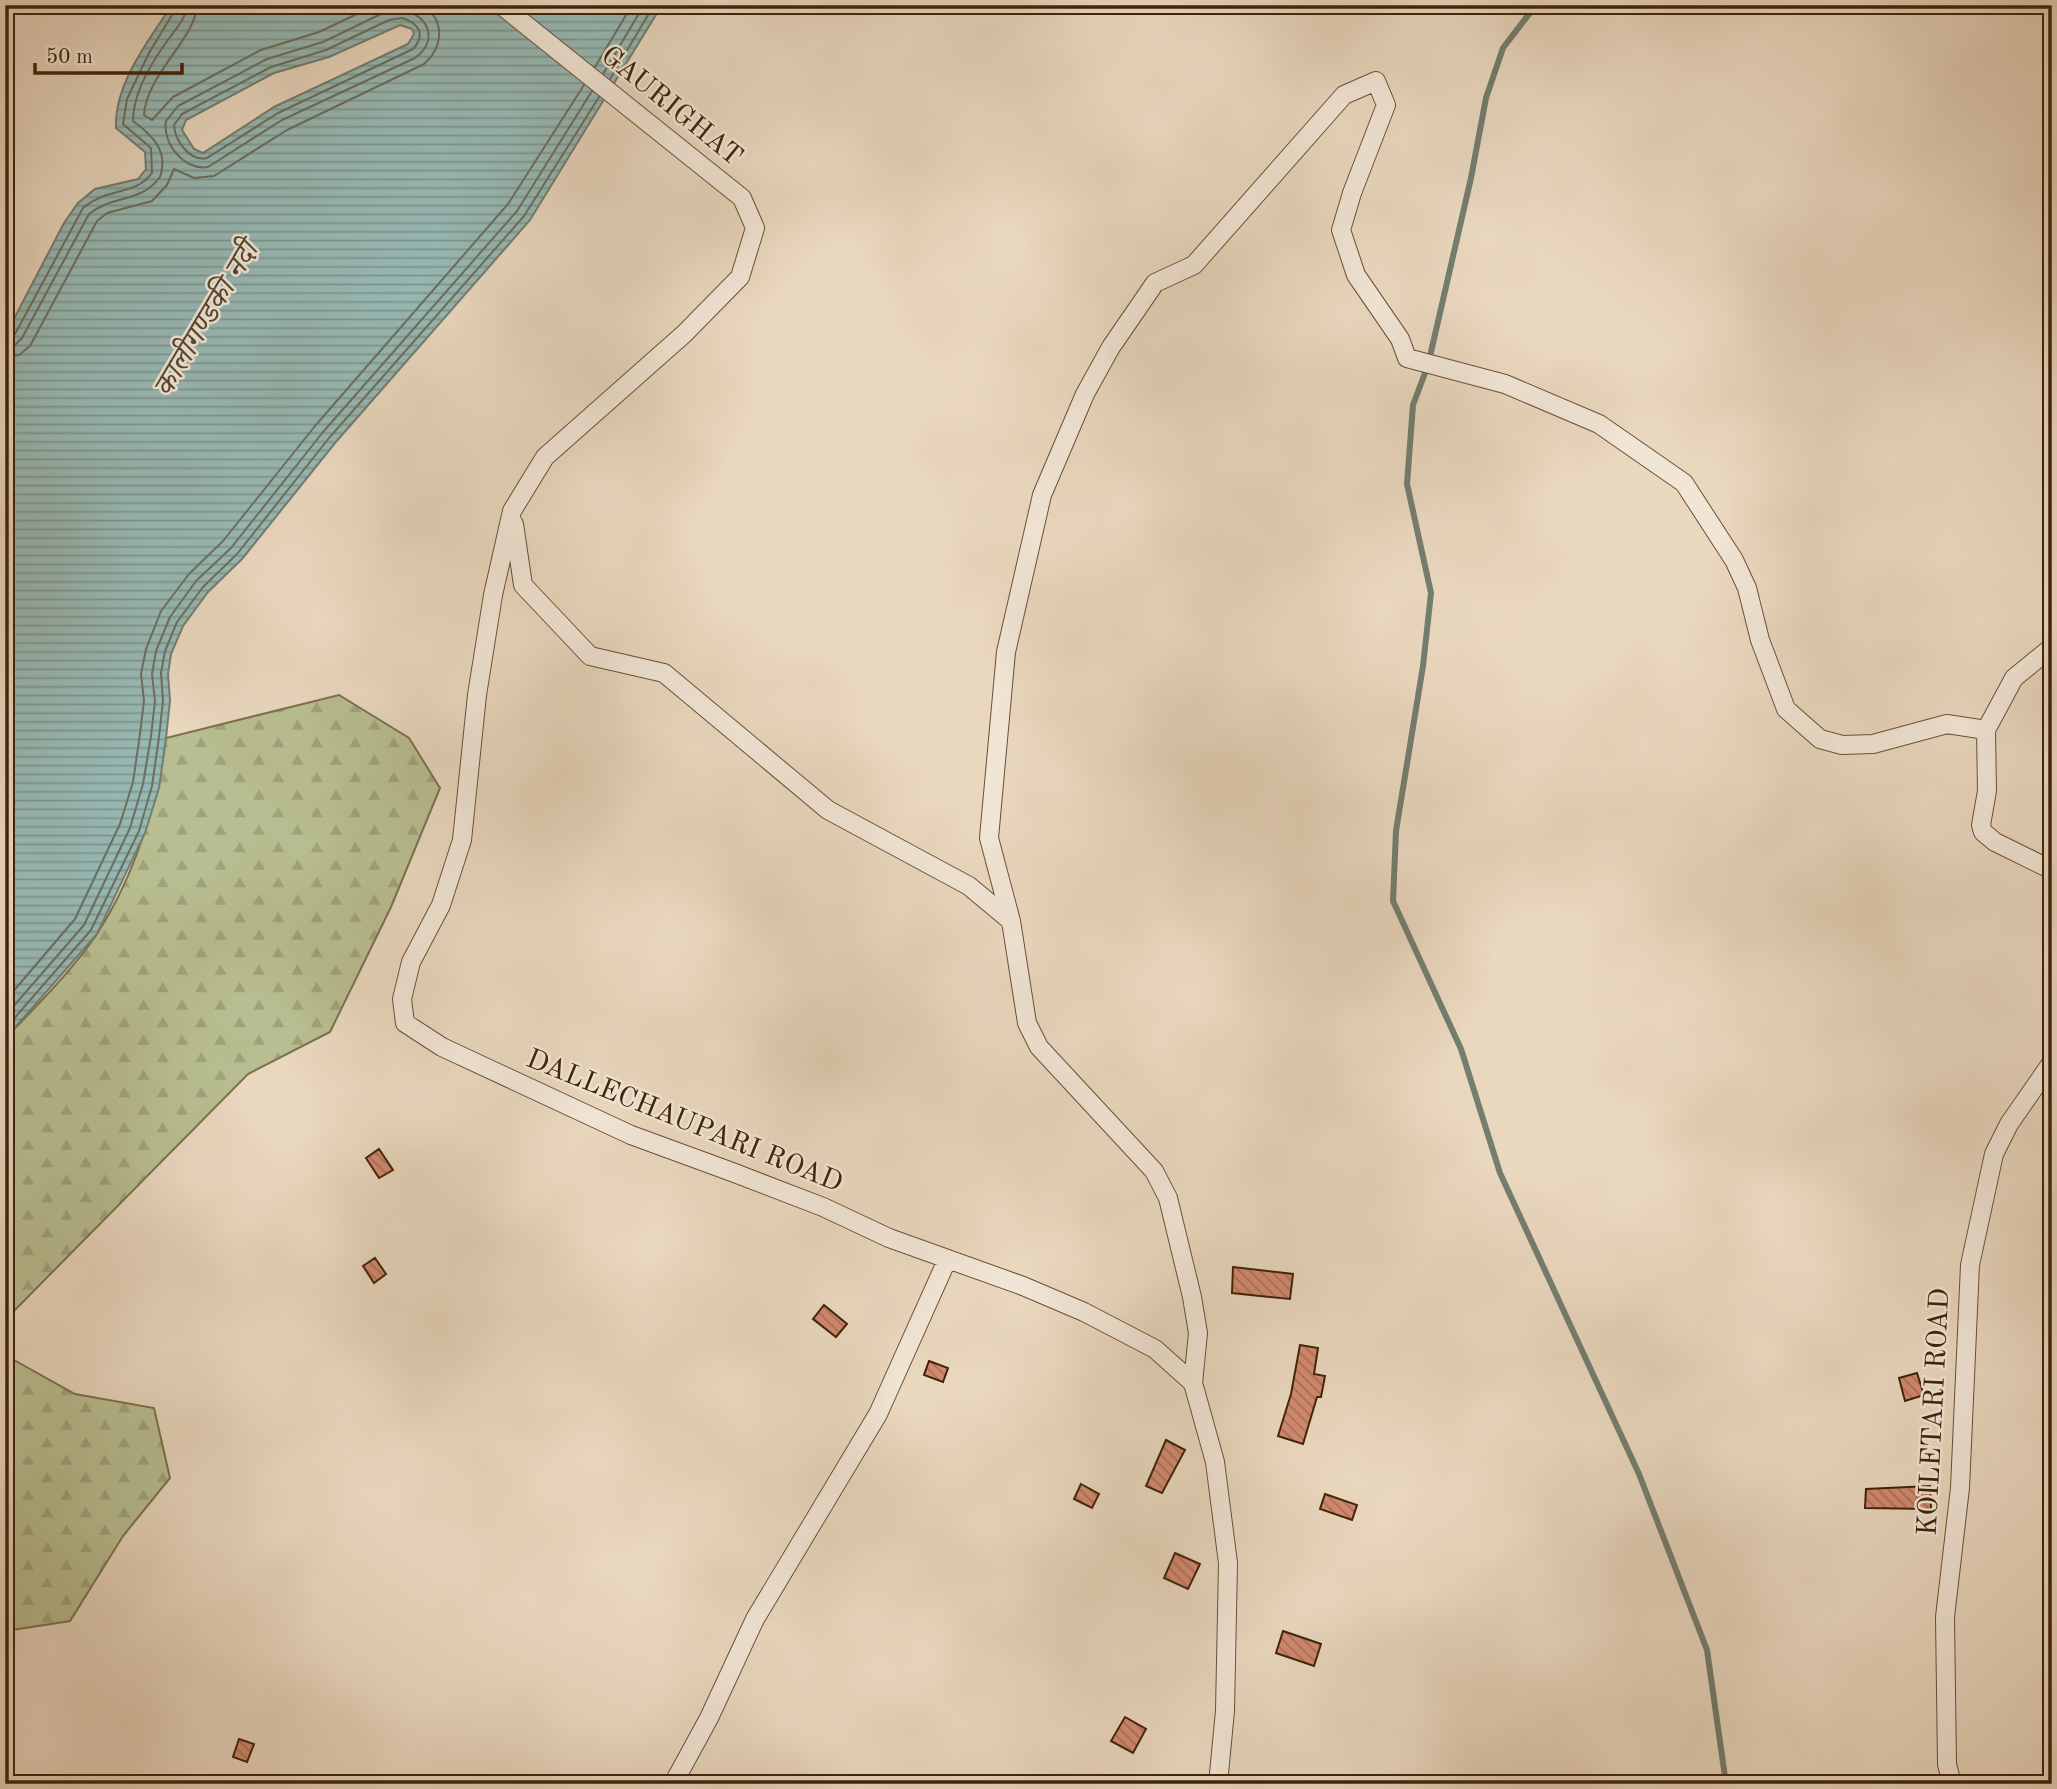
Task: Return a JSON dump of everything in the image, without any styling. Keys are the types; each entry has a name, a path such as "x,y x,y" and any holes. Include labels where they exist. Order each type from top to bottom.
{"street":[{"name":"GAURIGHAT","path":"501,5 742,198 755,228 740,277 684,334 545,457 512,510"},
{"path":"1218,1784 1225,1711 1228,1563 1215,1462 1193,1383 1198,1333 1192,1297 1168,1198 1154,1171 1039,1047 1027,1023 1011,921 989,838 1006,652 1042,495 1085,394 1111,347 1155,283 1194,265 1344,95 1376,81 1386,105 1352,193 1341,230 1356,275 1399,340 1407,358 1504,384 1599,425 1684,483 1734,559 1747,588 1760,640 1786,709 1820,739 1842,745 1873,744 1947,724 1986,730"},
{"path":"512,510 523,585 590,656 664,673 828,810 970,886 1011,921"},
{"name":"DALLECHAUPARI ROAD","path":"512,510 477,695 462,839 441,905 411,962 402,999 405,1023 442,1047 631,1135 797,1197 947,1260 1084,1312 1156,1349 1193,1383"},
{"path":"2052,647 2014,678 1986,730 1988,780 1982,814 1983,832 1995,842 2052,870"},
{"name":"KOILETARI ROAD","path":"1952,1784 1947,1764 1945,1617 1961,1488 1970,1265 1994,1154 2009,1124 2052,1062"},
{"path":"673,1784 709,1718 755,1619 878,1414 947,1260"}],"green space":[{"path":"339,695 409,738 440,788 391,907 330,1032 248,1074 5,1320 5,1039 76,962 110,911 142,839 162,764 166,738"},
{"path":"5,1355 75,1394 154,1408 170,1478 123,1536 70,1621 5,1631 9,1506 5,1504"}],"water":[{"name":"कालीगण्डकी नदी","path":"172,5 662,5 530,220 335,443 242,559 208,592 183,626 171,654 168,674 170,701 159,788 145,833 97,934 5,1039 5,336 64,223 78,203 95,189 138,179 146,169 145,152 116,128 117,112 121,95 135,63","holes":["400,25 412,29 414,34 408,44 274,107 203,153 194,149 182,130 186,120 274,73 329,57"]}],"building":[{"path":"379,1149 393,1170 379,1178 366,1158"},
{"path":"375,1258 386,1274 374,1283 363,1266"},
{"path":"1233,1267 1293,1274 1290,1299 1232,1293"},
{"path":"824,1305 847,1324 836,1337 813,1319"},
{"path":"1300,1345 1318,1348 1314,1374 1325,1376 1321,1397 1317,1397 1303,1444 1278,1436 1291,1394"},
{"path":"929,1361 948,1368 943,1382 924,1375"},
{"path":"1917,1373 1924,1395 1905,1401 1899,1378"},
{"path":"1166,1440 1185,1450 1162,1493 1146,1486"},
{"path":"1081,1484 1099,1494 1092,1508 1074,1499"},
{"path":"1930,1486 1931,1509 1865,1508 1866,1489"},
{"path":"1325,1494 1357,1505 1352,1520 1320,1509"},
{"path":"1175,1553 1200,1564 1188,1589 1164,1578"},
{"path":"1283,1631 1321,1644 1314,1666 1276,1653"},
{"path":"1125,1717 1146,1729 1133,1753 1111,1741"},
{"path":"239,1739 254,1744 247,1762 233,1757"}],"waterway":[{"path":"1536,5 1503,48 1486,98 1471,178 1428,365 1413,405 1407,484 1431,593 1423,666 1396,831 1393,901 1461,1049 1500,1173 1639,1474 1707,1650 1726,1784"}]}
